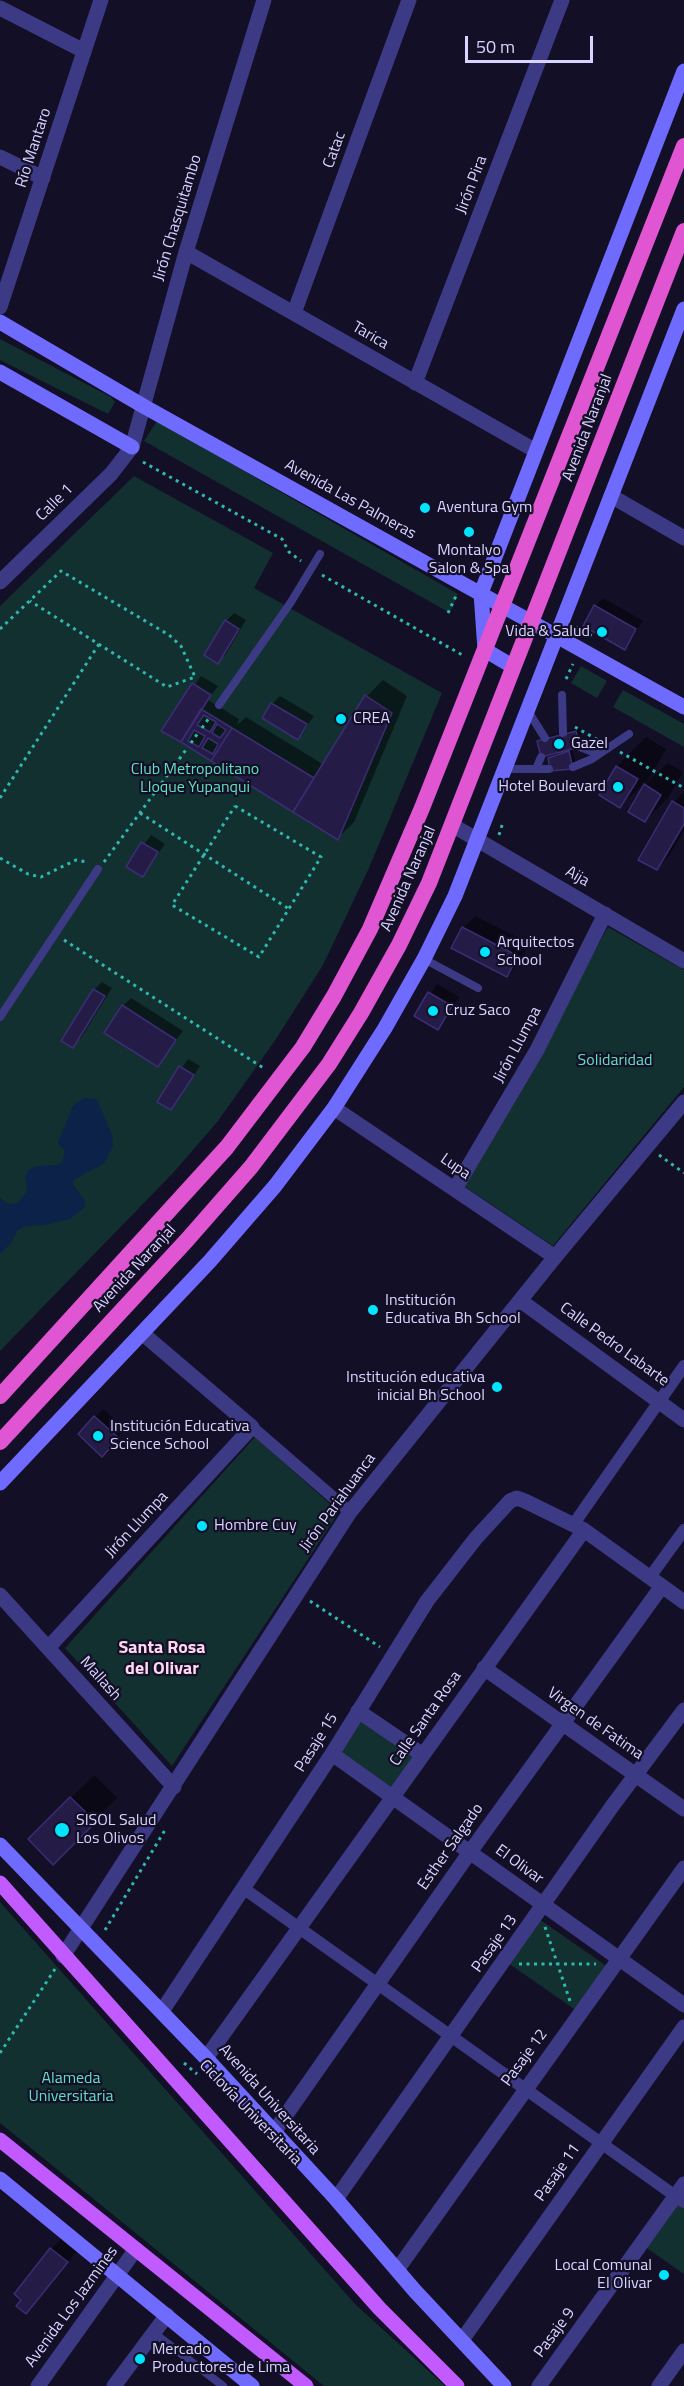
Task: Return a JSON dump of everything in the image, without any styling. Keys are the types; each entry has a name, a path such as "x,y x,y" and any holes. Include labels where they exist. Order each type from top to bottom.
{"highway":[{"name":"Avenida Naranjal","path":"0,1396 227,1148 303,1047 370,929 422,808 565,453 684,146"},
{"name":"Avenida Naranjal","path":"0,1442 187,1240 251,1167 329,1064 399,945 452,825 512,666 532,622 684,231"}],"main road":[{"name":"Avenida Naranjal","path":"485,650 481,592 684,71"},
{"path":"0,1483 210,1261 275,1186 334,1108 385,1028 424,959 455,896 684,309"},
{"name":"Avenida Las Palmeras","path":"0,322 145,407 684,707"},
{"path":"0,372 132,447"},
{"path":"485,650 512,666"},
{"name":"Avenida Universitaria","path":"0,1845 206,2058 504,2386"},
{"path":"0,1882 63,1956 380,2309 457,2386"},
{"path":"0,2140 306,2386"},
{"path":"0,2179 252,2386"}],"street":[{"name":"Río Mantaro","path":"0,307 100,0"},
{"name":"Jirón Chasquitambo","path":"132,447 145,407 149,379 186,252 264,0"},
{"name":"Catac","path":"294,313 409,0"},
{"name":"Jirón Pira","path":"415,383 562,0"},
{"path":"0,8 84,51"},
{"path":"0,157 43,178"},
{"name":"Tarica","path":"186,252 536,451"},
{"name":"Calle 1","path":"0,582 111,474 132,447"},
{"path":"611,496 684,538"},
{"name":"Aija","path":"452,825 684,961"},
{"name":"Jirón Llumpa","path":"455,1189 537,1050 605,914"},
{"name":"Jirón Pariahuanca","path":"63,1956 350,1512 555,1257 684,1102"},
{"name":"Lupa","path":"334,1108 555,1257"},
{"name":"Calle Pedro Labarte","path":"521,1301 684,1420"},
{"path":"142,1333 350,1512"},
{"path":"684,1366 579,1528 684,1602"},
{"name":"Jirón Llumpa","path":"48,1648 252,1427"},
{"name":"Pasaje 15","path":"162,2011 332,1754 427,1601 469,1547 510,1502 517,1498 579,1528"},
{"name":"Calle Santa Rosa","path":"206,2058 423,1755 579,1528"},
{"path":"656,1581 684,1530"},
{"name":"Esther Salgado","path":"274,2133 563,1723 656,1581"},
{"name":"Mallash","path":"0,1595 174,1787"},
{"name":"Virgen de Fatima","path":"484,1668 684,1809"},
{"name":"Pasaje 13","path":"336,2199 635,1774 684,1710"},
{"path":"358,1711 423,1755"},
{"name":"El Olivar","path":"332,1754 392,1799 470,1852 541,1909 684,2005"},
{"name":"Pasaje 12","path":"397,2270 684,1868"},
{"path":"243,1888 601,2143 681,2194"},
{"name":"Pasaje 11","path":"462,2340 684,2027"},
{"name":"Pasaje 9","path":"539,2386 681,2194"},
{"name":"Avenida Los Jazmines","path":"38,2386 136,2249"},
{"path":"114,2386 167,2315"},
{"path":"659,2386 684,2351"}],"lane":[{"path":"219,705 320,554"},
{"path":"562,695 563,733"},
{"path":"527,710 545,738"},
{"path":"573,767 629,734"},
{"path":"580,747 598,754"},
{"path":"536,769 541,757"},
{"path":"505,769 549,769"},
{"path":"0,1017 98,869"},
{"path":"424,959 478,987"},
{"path":"154,2333 223,2386"}],"path":[{"path":"143,462 282,539 288,552 311,569 437,643 466,657"},
{"path":"0,629 61,572 169,635 181,646 195,677 167,687 30,601"},
{"path":"448,613 457,594"},
{"path":"572,625 588,633"},
{"path":"0,798 99,644"},
{"path":"566,680 573,664"},
{"path":"202,728 209,718"},
{"path":"567,722 605,743"},
{"path":"191,742 198,733"},
{"path":"0,858 28,874 41,877 76,860 85,861 98,869 188,747"},
{"path":"614,749 684,788"},
{"path":"235,806 321,857 289,909 259,957 172,905 235,806"},
{"path":"140,813 289,909"},
{"path":"506,813 499,835 509,841"},
{"path":"54,935 267,1070"},
{"path":"647,1146 684,1173"},
{"path":"297,1593 392,1654"},
{"path":"96,1945 170,1822"},
{"path":"541,1909 575,2020"},
{"path":"0,2053 63,1956"},
{"path":"502,1964 617,1961"},
{"name":"Ciclovía Universitaria","path":"181,2061 200,2076"}],"green space":[{"path":"0,339 111,397 115,402 108,414 0,360"},
{"path":"157,421 458,594 450,613 144,441"},
{"name":"Club Metropolitano Lloque Yupanqui","path":"134,476 273,553 254,588 442,693 369,868 323,965 274,1042 218,1121 173,1173 0,1351 0,606"},
{"path":"581,666 607,681 597,698 571,683"},
{"path":"623,690 684,724 684,747 613,707"},
{"name":"Solidaridad","path":"608,927 684,970 684,1087 553,1246 464,1186"},
{"path":"255,1437 339,1512 172,1766 65,1648"},
{"path":"363,1708 422,1746 391,1789 337,1752"},
{"name":"Alameda Universitaria","path":"0,1902 355,2304 445,2386 324,2386 0,2123"},
{"path":"539,1919 608,1967 577,2011 508,1963"},
{"path":"676,2196 684,2202 684,2274 641,2244"}],"water":[{"path":"84,1098 96,1099 98,1102 112,1135 113,1145 105,1163 73,1180 73,1184 85,1201 84,1208 70,1219 44,1225 26,1226 18,1230 10,1244 0,1254 0,1198 8,1204 18,1203 27,1191 25,1177 28,1170 37,1166 58,1165 62,1162 65,1151 58,1144 59,1140 73,1106"}],"building":[{"path":"594,605 636,629 625,650 583,626"},
{"path":"225,620 239,629 218,664 204,655"},
{"path":"192,683 211,695 181,742 161,731"},
{"path":"365,695 392,713 338,840 293,812"},
{"path":"271,703 307,724 298,740 262,718"},
{"path":"201,709 232,728 211,761 181,742","holes":["204,715 216,722 210,732 197,725","217,724 226,730 220,738 212,733","194,730 205,736 199,747 188,741","208,738 218,744 213,754 202,748"]},
{"path":"232,728 314,778 293,812 211,761"},
{"name":"Gazel","path":"576,731 580,747 541,757 537,741"},
{"name":"Gazel","path":"569,751 573,769 550,771 548,758"},
{"name":"Hotel Boulevard","path":"616,766 638,779 620,808 599,795"},
{"path":"644,784 661,795 645,822 628,812"},
{"path":"672,801 684,808 684,824 657,870 638,860"},
{"path":"141,842 158,852 143,877 126,867"},
{"name":"Arquitectos School","path":"462,927 518,956 507,977 451,948"},
{"path":"93,989 105,996 73,1048 61,1041"},
{"name":"Cruz Saco","path":"428,992 452,1006 438,1030 414,1016"},
{"path":"122,1005 176,1040 158,1067 104,1033"},
{"path":"179,1066 194,1075 171,1110 157,1102"},
{"name":"Institución Educativa Science School","path":"94,1416 119,1438 102,1457 78,1434"},
{"name":"SISOL Salud Los Olivos","path":"70,1797 96,1822 53,1865 28,1839"},
{"path":"50,2248 68,2262 26,2314 16,2306 21,2300 14,2294"}],"place":[{"name":"Aventura Gym","path":"425,508"},
{"name":"Montalvo Salon & Spa","path":"469,532"},
{"name":"Vida & Salud","path":"602,632"},
{"name":"CREA","path":"341,719"},
{"name":"Gazel","path":"559,744"},
{"name":"Hotel Boulevard","path":"618,787"},
{"name":"Arquitectos School","path":"485,952"},
{"name":"Cruz Saco","path":"433,1011"},
{"name":"Institución Educativa Bh School","path":"373,1310"},
{"name":"Institución educativa inicial Bh School","path":"497,1387"},
{"name":"Institución Educativa Science School","path":"98,1436"},
{"name":"Hombre Cuy","path":"202,1526"},
{"name":"SISOL Salud Los Olivos","path":"62,1830"},
{"name":"Local Comunal El Olivar","path":"664,2275"},
{"name":"Mercado Productores de Lima","path":"140,2359"}],"district":[{"name":"Santa Rosa del Olivar","path":"162,1659"}]}
